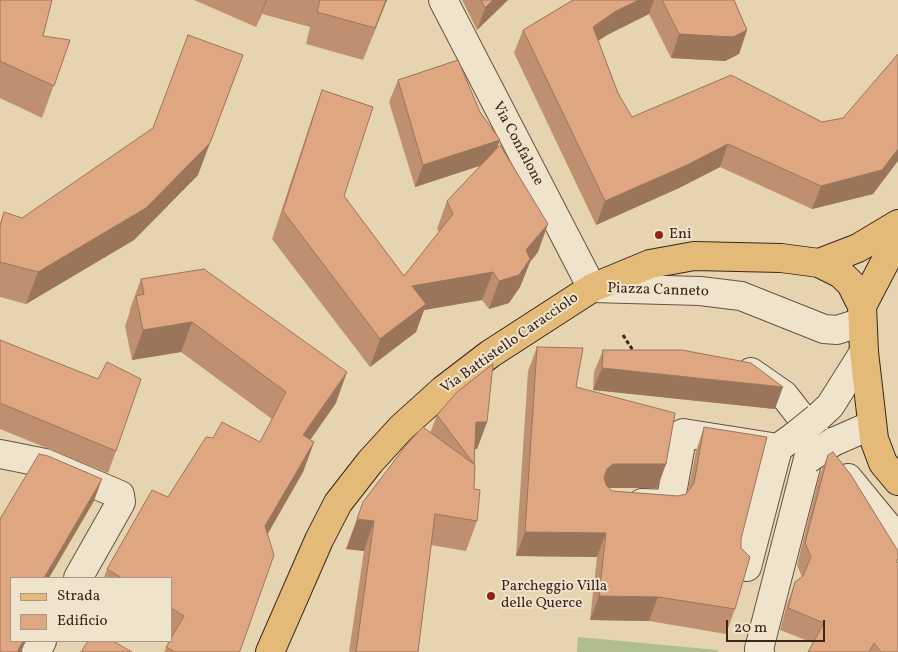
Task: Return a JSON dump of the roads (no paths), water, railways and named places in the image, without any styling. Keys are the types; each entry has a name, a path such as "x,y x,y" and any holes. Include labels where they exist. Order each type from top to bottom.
{"main road":[{"path":"818,264 858,248 898,224"},
{"path":"898,229 862,314 864,352 874,439 884,463 898,481"},
{"name":"Piazza Canneto","path":"592,288 650,264 694,256 781,258 818,264 840,274 851,284 862,314"},
{"name":"Via Battistello Caracciolo","path":"270,652 338,503 370,462 401,428 443,390 490,354 592,288"}],"street":[{"name":"Via Confalone","path":"443,0 592,288"},
{"name":"Piazza Canneto","path":"592,288 700,291 742,296 824,329 837,330 862,314"},
{"path":"747,567 804,428 830,406 864,352"},
{"path":"731,367 749,370 784,395 865,500 898,538"},
{"path":"763,651 808,459 833,442 872,425"},
{"path":"621,503 670,504 683,433 804,428"},
{"path":"0,454 45,463 120,495 121,502 79,577"}],"place":[{"name":"Eni","path":"659,235"},
{"name":"Parcheggio Villa delle Querce","path":"491,596"}]}
